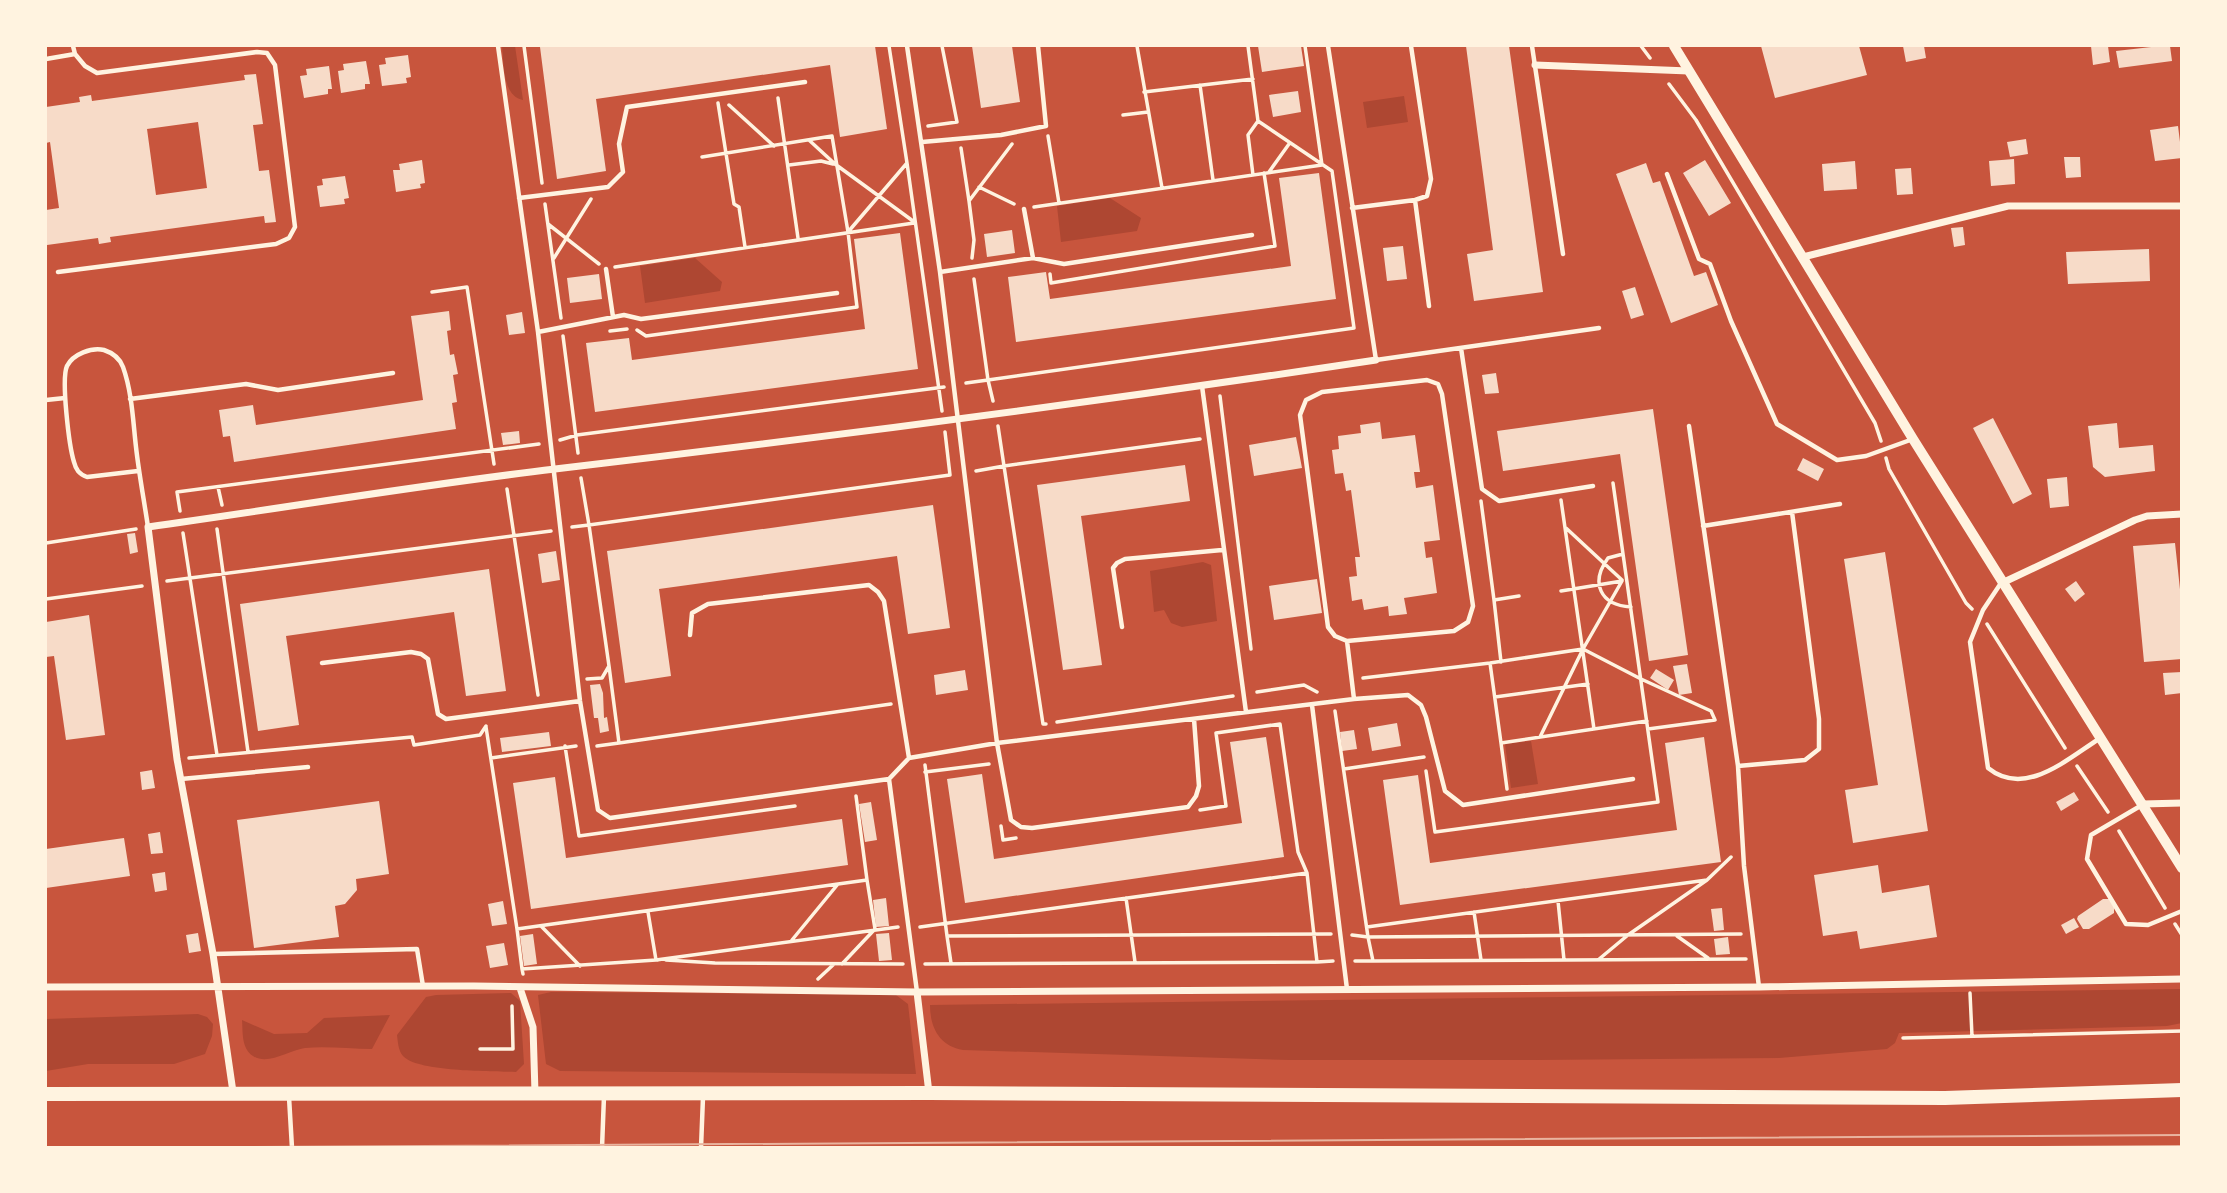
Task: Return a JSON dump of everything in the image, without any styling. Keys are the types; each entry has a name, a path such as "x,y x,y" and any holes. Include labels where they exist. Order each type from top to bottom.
{"main road":[{"path":"46,1094 929,1093 1944,1098 2182,1090"}],"street":[{"path":"1674,46 1913,439 2182,868"},
{"path":"1535,65 1689,71"},
{"path":"1803,257 2008,206 2182,206"},
{"path":"233,1092 213,954 177,759 148,527 555,469 959,419 1376,360"},
{"path":"2002,583 2135,520 2147,516 2182,514"},
{"path":"2143,804 2182,803"},
{"path":"46,987 521,984 917,992 1347,991 2182,979"},
{"path":"521,984 533,1027 535,1093"},
{"path":"917,992 929,1093"}],"lane":[{"path":"58,272 276,244 289,238 295,227 275,65 267,53 257,52 97,73 85,66 75,54 73,46"},
{"path":"498,46 538,332 580,701 598,810 610,818 890,779 909,758 997,743 1354,699 1408,695 1421,705 1426,717 1445,790 1463,805 1633,779"},
{"path":"907,46 959,419 997,743 1011,820 1021,827 1032,828 1188,807 1199,786 1194,719"},
{"path":"922,142 1021,132 1046,126 1038,46"},
{"path":"1328,46 1376,360 1599,328"},
{"path":"1352,208 1415,201 1427,196 1431,179 1411,46"},
{"path":"1532,46 1563,254"},
{"path":"46,59 75,54"},
{"path":"519,198 608,187 623,172 619,144 627,107 805,82"},
{"path":"1667,174 1699,259 1710,264 1731,321 1777,424 1837,460 1866,456 1913,439"},
{"path":"1415,201 1429,306"},
{"path":"1024,209 1032,258"},
{"path":"940,272 1032,258 1064,264 1252,236"},
{"path":"606,269 613,317"},
{"path":"538,332 624,315 641,319 837,293"},
{"path":"1461,348 1482,489 1499,501 1592,486"},
{"path":"138,471 87,477 79,474 74,463 65,398 66,367 75,356 90,349 104,350 118,358 123,366 148,527"},
{"path":"130,399 246,384 278,390 393,373"},
{"path":"1427,380 1438,384 1442,394 1473,606 1468,622 1454,631 1347,641 1335,636 1328,626 1300,415 1306,400 1321,392 1427,380"},
{"path":"1202,386 1246,712"},
{"path":"46,400 65,398"},
{"path":"1689,426 1738,766 1743,845 1759,987"},
{"path":"1703,526 1840,504"},
{"path":"1738,766 1805,760 1819,749 1819,719 1792,512"},
{"path":"1122,627 1113,568 1116,563 1125,559 1223,550"},
{"path":"2002,583 1980,617 1970,642 1988,768 1999,777 2018,780 2036,778 2102,738"},
{"path":"690,635 692,613 708,604 869,585 884,601 909,758"},
{"path":"1347,641 1354,699"},
{"path":"322,663 411,652 421,654 428,659 438,714 442,717 580,701"},
{"path":"1312,705 1347,991"},
{"path":"181,779 308,767"},
{"path":"890,779 917,992"},
{"path":"2143,804 2091,835 2087,859 2126,924 2148,925 2182,911"},
{"path":"213,954 418,949 423,986"},
{"path":"289,1093 292,1147"},
{"path":"701,1147 703,1093"},
{"path":"602,1147 604,1095"}],"path":[{"path":"524,46 542,180"},
{"path":"889,46 914,223"},
{"path":"942,46 960,137 969,201 974,240 971,252 988,380"},
{"path":"1137,46 1162,188"},
{"path":"1248,46 1258,121 1248,135 1253,175"},
{"path":"1305,46 1322,165"},
{"path":"1641,46 1696,120 1875,423 1889,469 1966,603 1992,629 2182,935"},
{"path":"1144,92 1253,79"},
{"path":"1200,85 1213,181"},
{"path":"776,86 798,239"},
{"path":"717,94 774,146"},
{"path":"717,94 734,204 739,207 745,247"},
{"path":"1123,115 1148,112"},
{"path":"968,383 1354,328 1332,171 1258,121"},
{"path":"902,129 957,122"},
{"path":"1046,126 1059,203"},
{"path":"969,201 1021,132"},
{"path":"702,157 832,136 848,232"},
{"path":"810,141 835,164 914,223"},
{"path":"1269,172 1289,144"},
{"path":"789,165 821,161 835,164"},
{"path":"848,232 907,163"},
{"path":"979,187 1024,209 1322,165"},
{"path":"553,259 598,188"},
{"path":"548,223 606,269 914,223"},
{"path":"432,292 467,287 495,468"},
{"path":"563,439 576,435 939,387"},
{"path":"950,475 1004,466 999,429"},
{"path":"180,513 177,492 543,444"},
{"path":"1344,769 1424,756 1435,832 1658,802 1613,483"},
{"path":"219,487 222,506 217,517 217,532 248,752"},
{"path":"1482,489 1480,499 1502,662"},
{"path":"508,491 539,706"},
{"path":"1559,491 1594,729"},
{"path":"574,527 589,525 620,743"},
{"path":"46,543 148,527"},
{"path":"1565,527 1625,580"},
{"path":"46,599 555,530"},
{"path":"183,534 217,755"},
{"path":"1623,554 1608,558 1600,573 1599,585 1603,596 1610,602 1631,607"},
{"path":"1561,591 1625,580"},
{"path":"1540,737 1583,649 1625,580"},
{"path":"1494,600 1519,596"},
{"path":"1352,680 1502,662 1583,649 1711,711 1715,720 1648,729"},
{"path":"1490,663 1508,798"},
{"path":"578,680 601,678 609,666"},
{"path":"1494,697 1588,684"},
{"path":"1256,692 1304,685 1334,702 1373,961"},
{"path":"491,758 565,746 589,747 620,743 900,703"},
{"path":"485,714 517,929 521,984"},
{"path":"1501,743 1647,722"},
{"path":"177,759 412,737 414,745 480,735 486,726"},
{"path":"923,755 951,964"},
{"path":"855,784 875,929"},
{"path":"1598,960 1628,935 1707,880 1743,845"},
{"path":"921,927 1307,873"},
{"path":"517,929 867,880"},
{"path":"1367,927 1707,880"},
{"path":"790,941 838,884"},
{"path":"1126,898 1135,962"},
{"path":"1558,901 1564,960"},
{"path":"648,912 656,960"},
{"path":"1474,912 1481,960"},
{"path":"541,926 580,966"},
{"path":"522,969 656,960 889,928"},
{"path":"841,964 875,929"},
{"path":"947,936 1326,933"},
{"path":"1351,935 1753,934"},
{"path":"1676,935 1710,960"},
{"path":"1356,961 1756,959"},
{"path":"656,960 715,964 1317,962"},
{"path":"1970,983 1972,1037"},
{"path":"481,1049 513,1049 512,1000"},
{"path":"1903,1038 2182,1031"}],"shaded area":[{"path":"502,46 515,46 523,100 516,97 508,86"},
{"path":"1404,96 1408,122 1367,128 1363,102"},
{"path":"1110,198 1141,218 1137,231 1061,242 1057,206"},
{"path":"695,258 722,282 720,291 645,303 640,266"},
{"path":"1203,562 1211,565 1217,621 1182,627 1171,623 1164,610 1154,612 1150,571"},
{"path":"1531,741 1538,784 1511,788 1505,744"},
{"path":"2181,989 2182,1023 2167,1026 1899,1033 1895,1043 1887,1049 1779,1058 1290,1060 963,1050 948,1044 937,1034 930,1005"},
{"path":"551,992 896,995 908,1004 916,1074 560,1071 546,1064 538,995"},
{"path":"511,993 520,1001 524,1064 516,1072 439,1068 411,1061 401,1054 397,1035 426,997"},
{"path":"198,1014 207,1017 213,1024 212,1036 205,1054 174,1064 88,1064 46,1071 46,1019"},
{"path":"390,1015 372,1049 305,1048 259,1059 249,1053 243,1040 242,1020 274,1034 307,1033 324,1018"}],"building":[{"path":"875,46 887,129 840,137 830,65 596,99 606,171 557,179 540,47"},
{"path":"972,46 1012,46 1020,102 981,108"},
{"path":"1258,46 1301,46 1304,66 1262,72"},
{"path":"1466,46 1509,46 1543,292 1474,301 1467,254 1493,250"},
{"path":"1761,46 1859,46 1867,75 1775,98"},
{"path":"1903,46 1924,46 1926,58 1906,62"},
{"path":"2091,46 2108,46 2110,62 2093,65"},
{"path":"2170,46 2172,61 2119,68 2116,51"},
{"path":"408,55 411,77 406,78 407,83 382,86 379,65 386,64 385,58"},
{"path":"366,61 370,84 365,84 365,89 341,93 338,71 344,70 343,64"},
{"path":"329,66 332,89 328,89 328,94 304,98 300,76 307,75 306,69"},
{"path":"256,74 263,124 253,125 259,171 269,170 276,222 265,223 264,216 110,237 111,242 99,244 98,238 47,245 46,210 59,208 50,142 46,143 46,107 80,102 79,97 91,95 92,101 245,80 244,75","holes":["198,122 207,188 156,195 147,129"]},
{"path":"1298,91 1301,112 1273,117 1269,95"},
{"path":"2178,126 2182,158 2155,161 2150,130"},
{"path":"2026,139 2028,154 2010,157 2007,142"},
{"path":"2064,157 2080,157 2081,177 2066,178"},
{"path":"2014,159 2015,184 1991,186 1989,161"},
{"path":"422,160 425,183 420,184 421,188 396,192 393,170 400,170 399,164"},
{"path":"1705,160 1731,203 1709,216 1683,173"},
{"path":"1855,161 1857,189 1824,191 1822,164"},
{"path":"1646,163 1653,183 1660,181 1694,276 1706,272 1718,305 1671,323 1616,174"},
{"path":"1911,168 1913,194 1897,195 1895,169"},
{"path":"1319,173 1336,299 1016,342 1008,277 1046,272 1050,299 1291,266 1279,178"},
{"path":"345,176 349,198 344,199 345,204 320,207 317,186 323,185 322,179"},
{"path":"1963,227 1965,245 1954,247 1951,228"},
{"path":"1012,230 1015,253 987,257 984,234"},
{"path":"900,233 918,369 595,412 586,343 629,338 632,360 865,329 854,239"},
{"path":"1403,246 1407,279 1387,281 1383,248"},
{"path":"2149,249 2150,281 2068,284 2066,252"},
{"path":"599,274 602,299 570,303 567,278"},
{"path":"1635,287 1644,315 1631,319 1622,291"},
{"path":"449,311 451,330 447,331 450,355 454,354 458,374 453,375 457,402 452,403 456,429 234,462 230,436 223,437 219,410 253,405 256,425 423,400 411,316"},
{"path":"522,312 525,333 509,335 506,315"},
{"path":"1496,373 1499,393 1485,394 1482,375"},
{"path":"1653,409 1688,655 1649,661 1620,454 1503,471 1497,431"},
{"path":"1993,418 2032,494 2013,504 1973,428"},
{"path":"1380,422 1382,439 1415,435 1420,472 1414,472 1416,488 1433,485 1440,540 1424,542 1426,558 1432,557 1437,593 1404,598 1407,614 1389,616 1388,606 1364,610 1362,599 1352,601 1349,577 1357,576 1355,557 1360,557 1351,490 1346,491 1343,473 1335,474 1332,450 1339,449 1338,436 1361,433 1360,425"},
{"path":"2117,423 2119,448 2153,445 2155,471 2105,477 2093,467 2088,426"},
{"path":"519,431 520,443 503,445 501,433"},
{"path":"1296,437 1302,468 1254,476 1249,445"},
{"path":"1803,458 1824,469 1818,481 1797,470"},
{"path":"1185,465 1190,501 1081,516 1102,665 1063,670 1037,485"},
{"path":"2067,477 2069,506 2050,508 2047,479"},
{"path":"933,505 950,628 908,634 897,556 659,589 671,676 625,683 607,551"},
{"path":"135,533 138,552 130,554 127,534"},
{"path":"2175,543 2182,608 2182,659 2144,662 2133,546"},
{"path":"556,551 560,580 542,583 538,554"},
{"path":"1885,552 1928,831 1853,843 1845,790 1878,785 1844,559"},
{"path":"489,569 506,691 466,696 454,612 286,636 299,725 258,731 240,604"},
{"path":"1317,579 1322,613 1274,620 1269,586"},
{"path":"2076,581 2085,594 2075,602 2065,589"},
{"path":"89,615 105,735 66,740 54,656 46,657 46,622"},
{"path":"1687,664 1692,693 1679,695 1673,666"},
{"path":"1656,669 1674,680 1668,690 1650,678"},
{"path":"965,670 968,690 936,695 934,675"},
{"path":"2182,672 2182,693 2165,695 2163,673"},
{"path":"600,684 604,718 607,717 609,731 600,733 598,718 594,718 590,685"},
{"path":"1397,723 1401,746 1372,751 1368,728"},
{"path":"1354,730 1357,749 1342,751 1340,732"},
{"path":"549,732 551,746 502,752 500,738"},
{"path":"1266,737 1284,857 965,903 947,779 982,774 994,859 1242,823 1230,742"},
{"path":"1704,737 1721,862 1400,905 1383,780 1418,775 1430,863 1677,830 1665,743"},
{"path":"152,770 155,788 142,790 140,772"},
{"path":"555,777 566,858 842,819 848,865 531,909 513,783"},
{"path":"2074,792 2079,800 2061,811 2056,802"},
{"path":"379,801 389,874 356,879 357,890 345,904 335,906 339,937 254,948 237,820"},
{"path":"871,802 877,840 865,842 859,804"},
{"path":"160,832 163,853 151,854 148,834"},
{"path":"124,838 130,876 46,888 46,849"},
{"path":"1878,865 1882,893 1929,885 1937,937 1860,949 1857,931 1823,936 1814,875"},
{"path":"165,872 167,890 155,892 152,874"},
{"path":"886,898 889,926 876,927 873,900"},
{"path":"2103,899 2109,899 2114,913 2089,929 2083,929 2078,916"},
{"path":"503,901 507,924 492,926 488,904"},
{"path":"1722,908 1724,930 1714,931 1711,909"},
{"path":"2074,918 2079,927 2066,934 2061,925"},
{"path":"198,933 201,951 189,953 186,935"},
{"path":"889,933 892,960 879,961 876,934"},
{"path":"533,934 537,964 524,966 520,936"},
{"path":"1728,937 1730,954 1716,955 1714,939"},
{"path":"504,943 508,965 490,968 486,946"}],"tram line":[{"path":"104,1148 2182,1135"},
{"path":"2036,1147 2182,1146"},
{"path":"1955,1148 1983,1147"}]}
